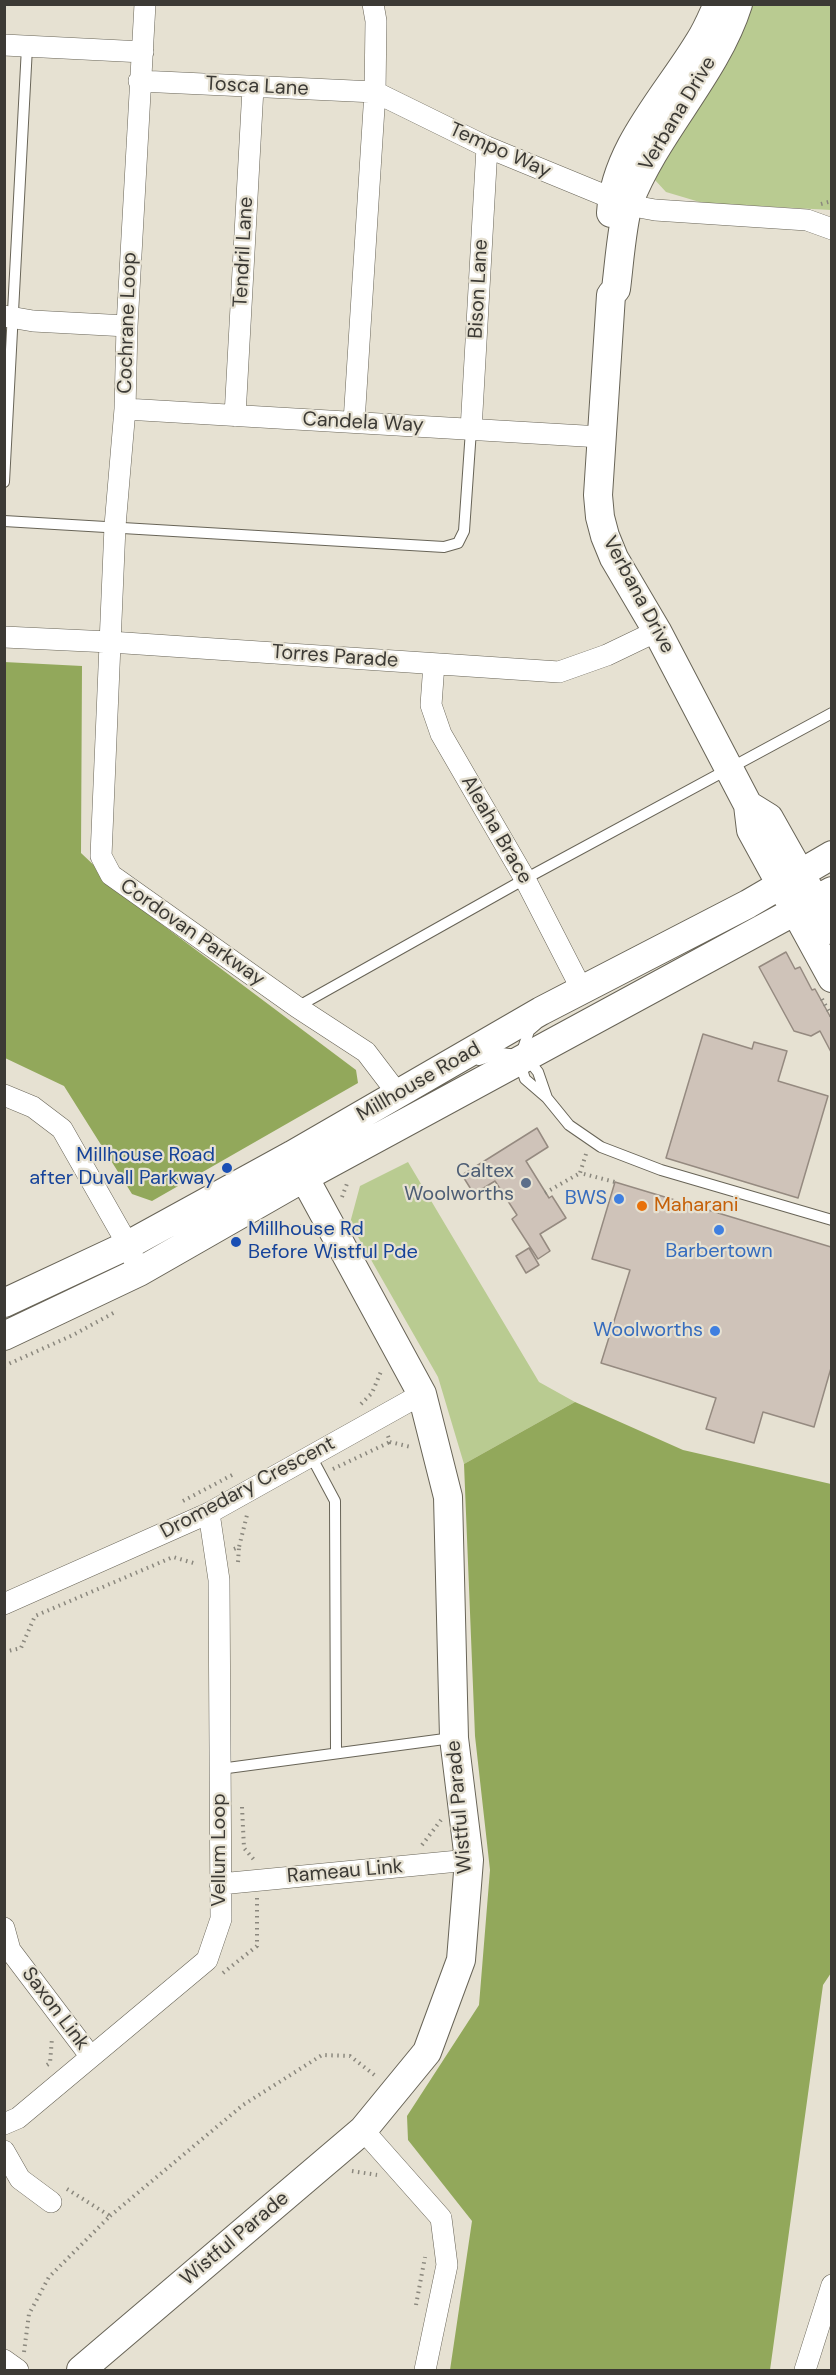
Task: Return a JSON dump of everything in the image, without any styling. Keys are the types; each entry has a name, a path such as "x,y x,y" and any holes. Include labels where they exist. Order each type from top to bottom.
{"street":[{"name":"Cochrane Loop","path":"110,642 125,410 139,81 145,4"},
{"path":"354,422 375,92 376,21 373,4"},
{"name":"Verbana Drive","path":"718,4 700,41 640,132 624,162 616,289 611,295 601,437 598,495 600,517 614,558 657,631 748,805 751,830 791,879 814,900"},
{"name":"Verbana Drive","path":"620,202 705,71 733,20 738,4"},
{"path":"4,45 143,52"},
{"name":"Tosca Lane","path":"139,81 375,92"},
{"name":"Tendril Lane","path":"235,416 253,88"},
{"name":"Tempo Way","path":"375,92 487,147 620,202 655,210 807,220 831,229"},
{"name":"Bison Lane","path":"471,430 487,147"},
{"path":"9,318 127,326"},
{"name":"Candela Way","path":"125,410 601,437"},
{"name":"Torres Parade","path":"4,638 110,642 559,672 607,655 657,631"},
{"name":"Cordovan Parkway","path":"110,642 101,856 111,875 297,1007 366,1052 398,1094"},
{"name":"Aleaha Brace","path":"434,664 432,705 441,734 525,879 582,990"},
{"name":"Millhouse Road","path":"4,1336 140,1272 298,1166 398,1094 442,1076 550,1006 791,879 831,855"},
{"path":"814,900 831,930"},
{"path":"814,900 831,978"},
{"name":"Millhouse Road","path":"4,1303 298,1166 522,1057 814,900"},
{"path":"4,1095 33,1107 62,1129 128,1245 140,1272"},
{"name":"Wistful Parade","path":"81,2370 363,2130 427,2052 461,1960 469,1860 454,1738 448,1497 422,1394 298,1166"},
{"name":"Dromedary Crescent","path":"4,1604 209,1513 422,1394"},
{"name":"Vellum Loop","path":"5,2126 18,2118 207,1960 220,1919 219,1580 209,1513"},
{"name":"Rameau Link","path":"220,1884 469,1860"},
{"name":"Saxon Link","path":"4,1928 10,1950 91,2057"},
{"path":"363,2130 441,2218 447,2265 425,2370"},
{"path":"4,2151 20,2179 54,2192"},
{"path":"805,2370 831,2285"}],"lane":[{"path":"4,482 9,318 27,47"},
{"path":"4,521 444,547 459,543 464,531 471,430"},
{"path":"297,1007 525,879 831,714"},
{"path":"522,1057 529,1032 543,1019 550,1006"},
{"path":"470,1066 479,1060 501,1053 522,1057 538,1072 547,1098 569,1125 601,1147 662,1170 831,1220"},
{"path":"311,1456 335,1501 336,1753"},
{"path":"220,1769 454,1738"}],"path":[{"path":"819,204 831,201"},
{"path":"545,1192 580,1173"},
{"path":"355,1410 372,1393 390,1442 414,1447"},
{"path":"175,1504 239,1471"},
{"path":"410,1846 422,1845 444,1816"},
{"path":"220,1976 257,1946 257,1880"},
{"path":"44,2068 50,2063 53,2036"},
{"path":"16,2362 29,2314 49,2277 110,2216 243,2105 322,2055 350,2056 384,2083"},
{"path":"349,2171 383,2175"},
{"path":"54,2192 110,2216"},
{"path":"414,2316 426,2250"}],"green space":[{"path":"743,5 831,5 831,210 703,203 666,192 655,180"},
{"path":"4,662 82,666 81,853 136,905 356,1070 358,1083 152,1201 132,1194 64,1086 5,1058"},
{"path":"408,1162 539,1382 575,1402 464,1464 438,1377 350,1223 360,1186"},
{"path":"575,1402 683,1450 831,1484 831,1973 823,1985 770,2370 450,2370 472,2221 408,2140 407,2116 479,2005 490,1870 475,1736 464,1464"}],"building":[{"path":"786,952 795,969 800,967 812,990 815,989 831,1018 831,1052 820,1031 811,1036 794,1031 759,967"},
{"path":"703,1034 752,1049 754,1042 787,1051 778,1081 828,1096 798,1198 666,1158"},
{"path":"537,1128 548,1147 526,1161 549,1198 552,1196 566,1218 540,1234 550,1251 538,1259 512,1219 517,1215 495,1181 474,1194 462,1175"},
{"path":"615,1182 831,1247 831,1368 814,1427 763,1412 754,1443 706,1429 716,1398 601,1363 630,1270 592,1259"},
{"path":"529,1248 539,1265 526,1273 516,1256"}],"place":[{"name":"Millhouse Road after Duvall Parkway","path":"227,1168"},
{"name":"Caltex Woolworths","path":"526,1183"},
{"name":"BWS","path":"619,1199"},
{"name":"Maharani","path":"642,1206"},
{"name":"Barbertown","path":"719,1230"},
{"name":"Millhouse Rd Before Wistful Pde","path":"236,1242"},
{"name":"Woolworths","path":"715,1331"}]}
